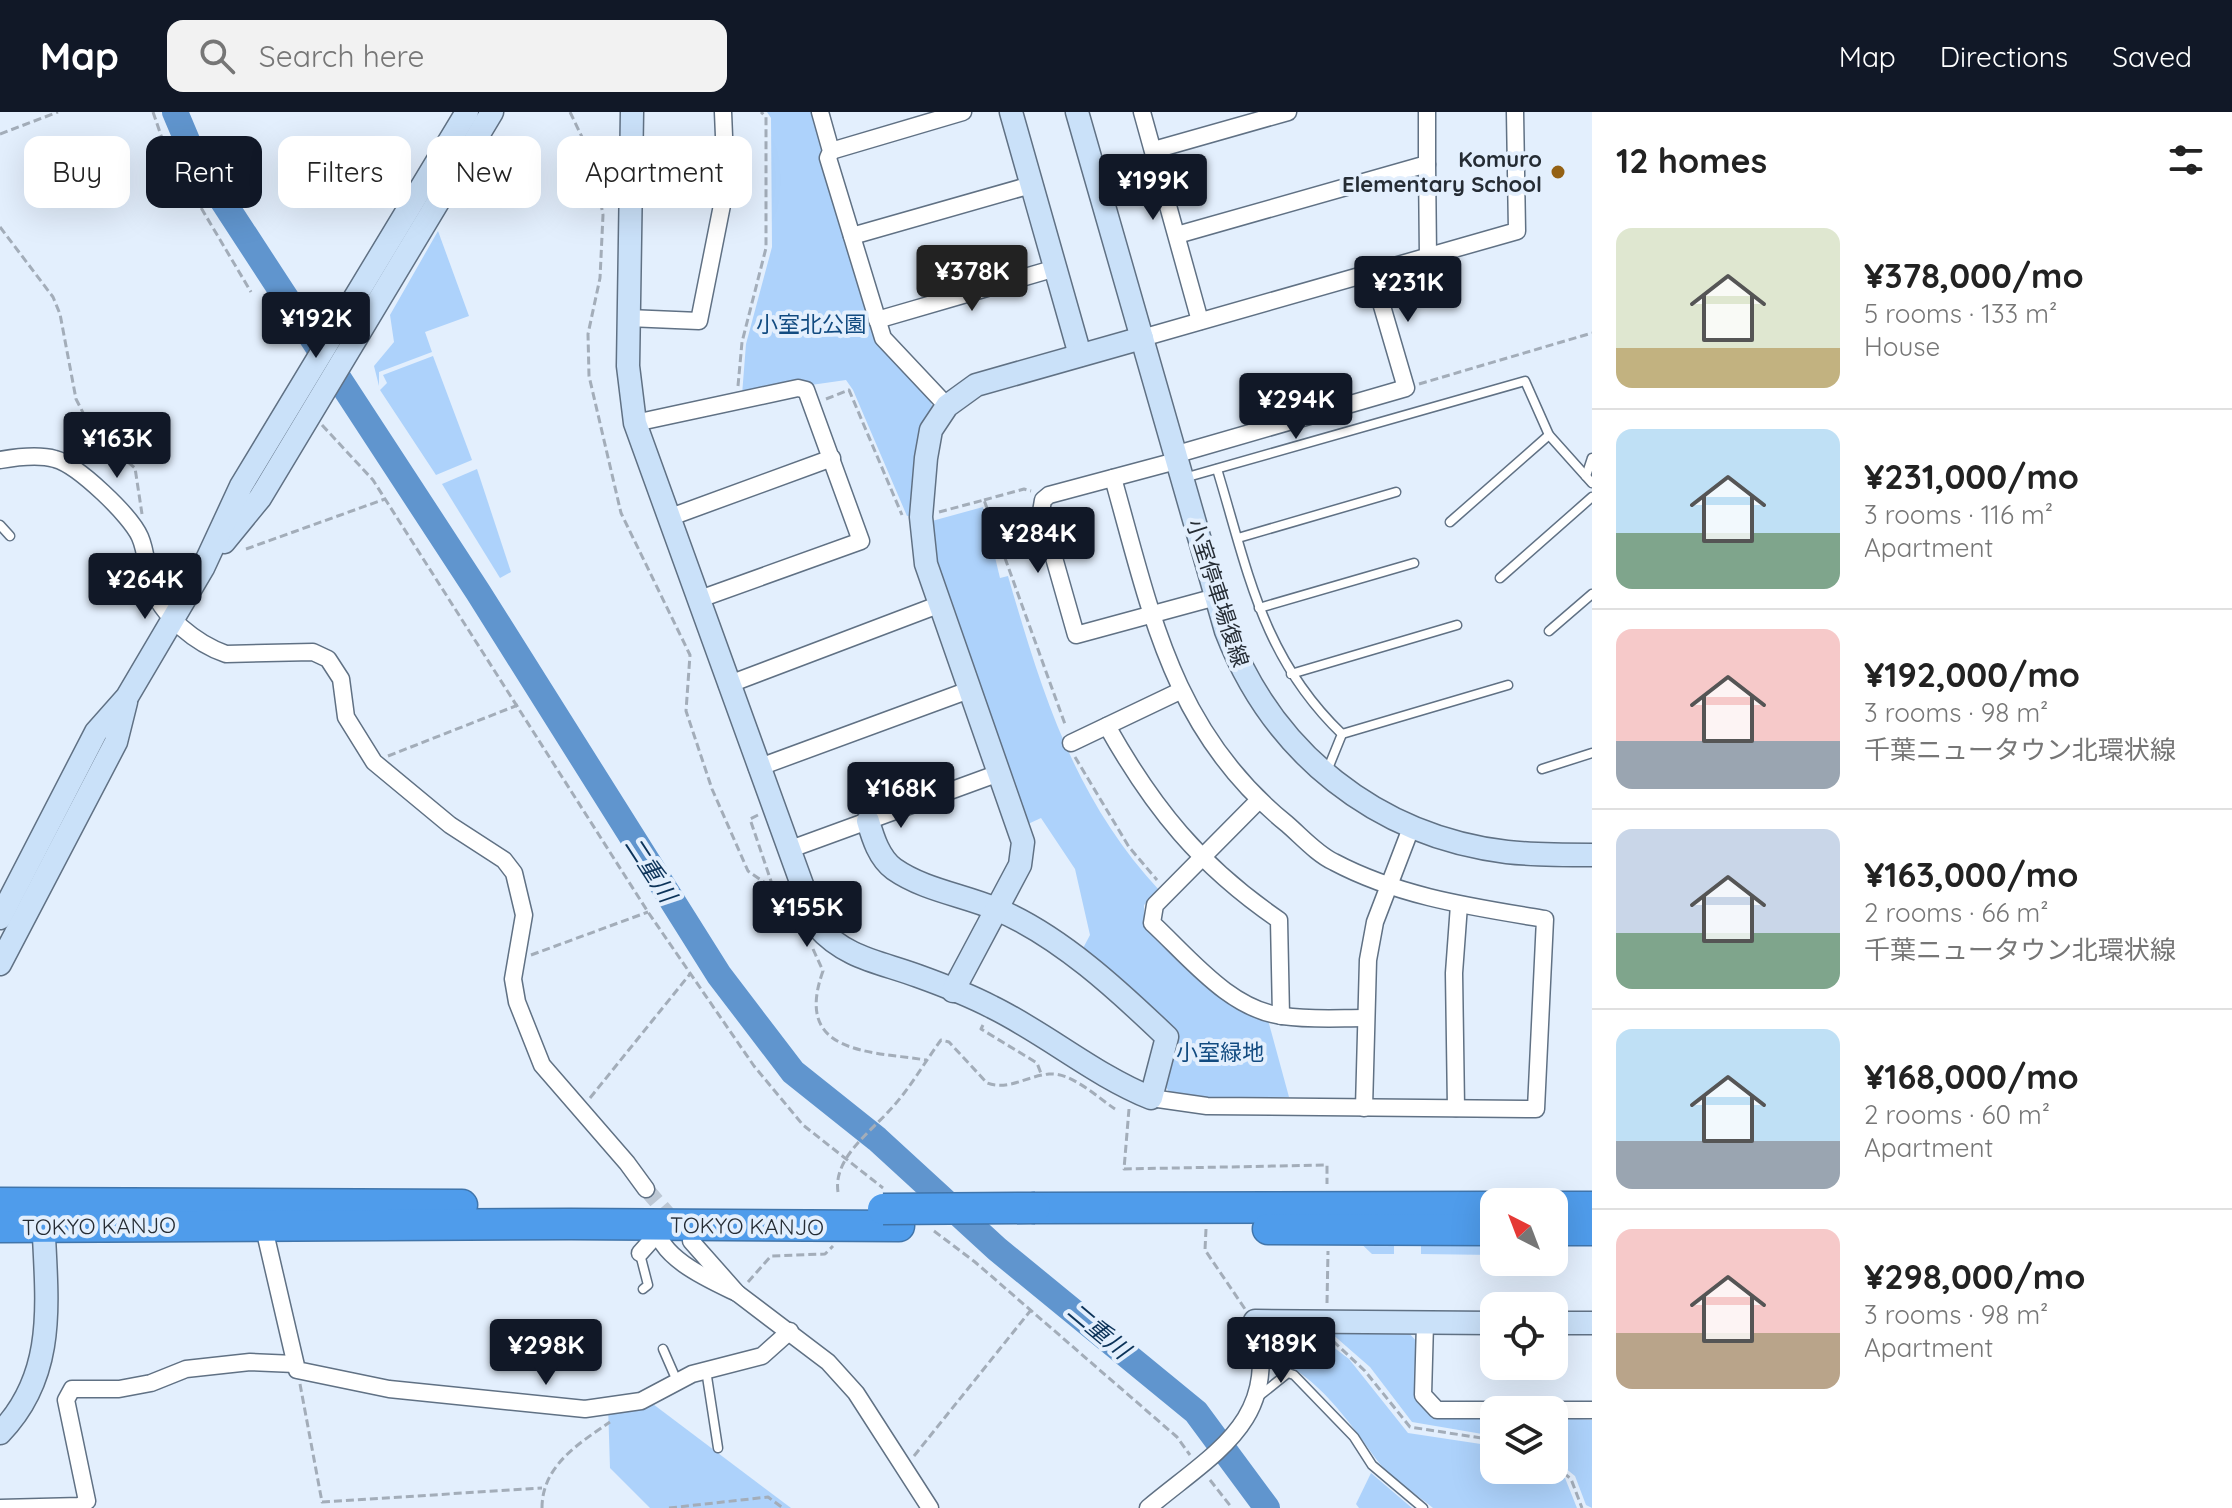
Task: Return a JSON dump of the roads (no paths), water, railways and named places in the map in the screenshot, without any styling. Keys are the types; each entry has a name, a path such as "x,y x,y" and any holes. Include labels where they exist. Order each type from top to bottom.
{"highway":[{"name":"TOKYO KANJO","path":"0,1203 43,1215 263,1224 657,1229 898,1212"},
{"name":"TOKYO KANJO","path":"1043,1217 1480,1207"},
{"path":"1568,1207 1592,1207"},
{"name":"TOKYO KANJO","path":"0,1227 43,1215 898,1212 1043,1217 1206,1228 1480,1230"},
{"path":"1568,1230 1592,1230"}],"street":[{"path":"0,918 96,732 127,697 203,568 241,486 467,112"},
{"path":"203,568 260,498 492,112"},
{"path":"632,112 628,366 635,423 757,768 817,926 837,947 993,1007 1141,1094 1207,1106 1536,1109 1545,919 1459,905 1389,884 1332,862 1258,801 1206,736 1180,691 1152,615 1113,478"},
{"path":"628,318 699,321 726,185 723,112"},
{"path":"820,112 831,151 828,158 883,338 947,406"},
{"path":"831,151 963,112"},
{"path":"1011,112 1080,355"},
{"name":"小室停車場復線","path":"1077,112 1216,597 1237,660 1255,694 1280,730 1325,776 1355,797 1411,828 1507,852 1592,855"},
{"path":"1142,112 1200,321"},
{"path":"1154,150 1288,112"},
{"path":"1427,112 1428,256"},
{"path":"953,991 999,910 1020,865 1023,842 926,564 921,517 928,440 938,417 947,406 976,385 1517,231 1515,112"},
{"path":"1177,235 1427,164"},
{"path":"852,236 1031,185"},
{"path":"877,320 1056,268"},
{"path":"1216,597 1076,635 1041,512 1043,500 1049,495 1113,478 1177,465 1406,388 1372,272"},
{"path":"635,423 798,388 806,390 832,458 861,541 697,600"},
{"path":"668,518 832,458"},
{"path":"0,460 55,459 72,467 105,496 140,538 151,586 173,618 197,640 226,654 313,652 328,659 341,679 346,717 374,762 450,825 504,860 514,873 524,915 513,979 517,1002 542,1065 646,1189"},
{"path":"727,685 938,605"},
{"path":"757,768 969,690"},
{"path":"1071,743 1180,691"},
{"path":"0,964 116,742 127,697"},
{"path":"1107,726 1140,785 1201,858 1242,895 1279,920 1281,1016"},
{"path":"788,850 999,773"},
{"path":"1258,801 1155,905 1152,923 1229,994 1281,1016 1365,1018"},
{"path":"868,821 876,845 890,866 910,879 999,910 1092,967 1167,1037 1141,1094"},
{"path":"1364,1108 1365,1018 1375,922 1411,828"},
{"path":"1456,1108 1454,973 1459,905"},
{"path":"0,1433 21,1409 38,1377 46,1343 43,1215"},
{"path":"263,1224 296,1367"},
{"path":"640,1253 657,1229 671,1254 738,1294 828,1362 856,1393 930,1508"},
{"path":"691,1241 738,1294"},
{"path":"1148,1508 1234,1437 1258,1397 1262,1351 1255,1321 1480,1323"},
{"path":"1425,1323 1423,1395 1437,1410 1480,1410"},
{"path":"1568,1323 1592,1323"},
{"path":"0,1508 80,1506 87,1501 66,1400 72,1389 119,1389 151,1383 186,1369 250,1362 296,1367 389,1389 567,1409 641,1401 677,1381 706,1370 762,1356 790,1331"},
{"path":"1568,1410 1592,1410"}],"lane":[{"path":"1177,465 1217,469 1525,381 1549,435 1589,480"},
{"path":"1450,522 1549,435"},
{"path":"1589,480 1592,458"},
{"path":"1217,469 1259,608 1291,674 1342,734"},
{"path":"1238,538 1396,492"},
{"path":"1500,578 1592,497"},
{"path":"0,525 10,536"},
{"path":"1259,608 1414,563"},
{"path":"1549,631 1592,594"},
{"path":"1291,674 1457,625"},
{"path":"1342,734 1508,685"},
{"path":"1325,776 1342,734"},
{"path":"1542,769 1592,753"},
{"path":"640,1253 648,1285 643,1289"},
{"path":"663,1349 677,1381"},
{"path":"706,1370 718,1448"},
{"path":"1258,1397 1288,1373 1294,1375 1354,1437 1372,1465 1423,1508"}],"waterway":[{"name":"二重川","path":"175,112 194,157 478,592 719,975 793,1072 877,1139 997,1249 1196,1412 1267,1508"}],"tunnel":[{"path":"646,1189 677,1225"}],"place":[{"name":"Komuro Elementary School","path":"1558,172"}],"park label":[{"name":"小室北公園","path":"811,324"},
{"name":"小室緑地","path":"1220,1052"}]}
